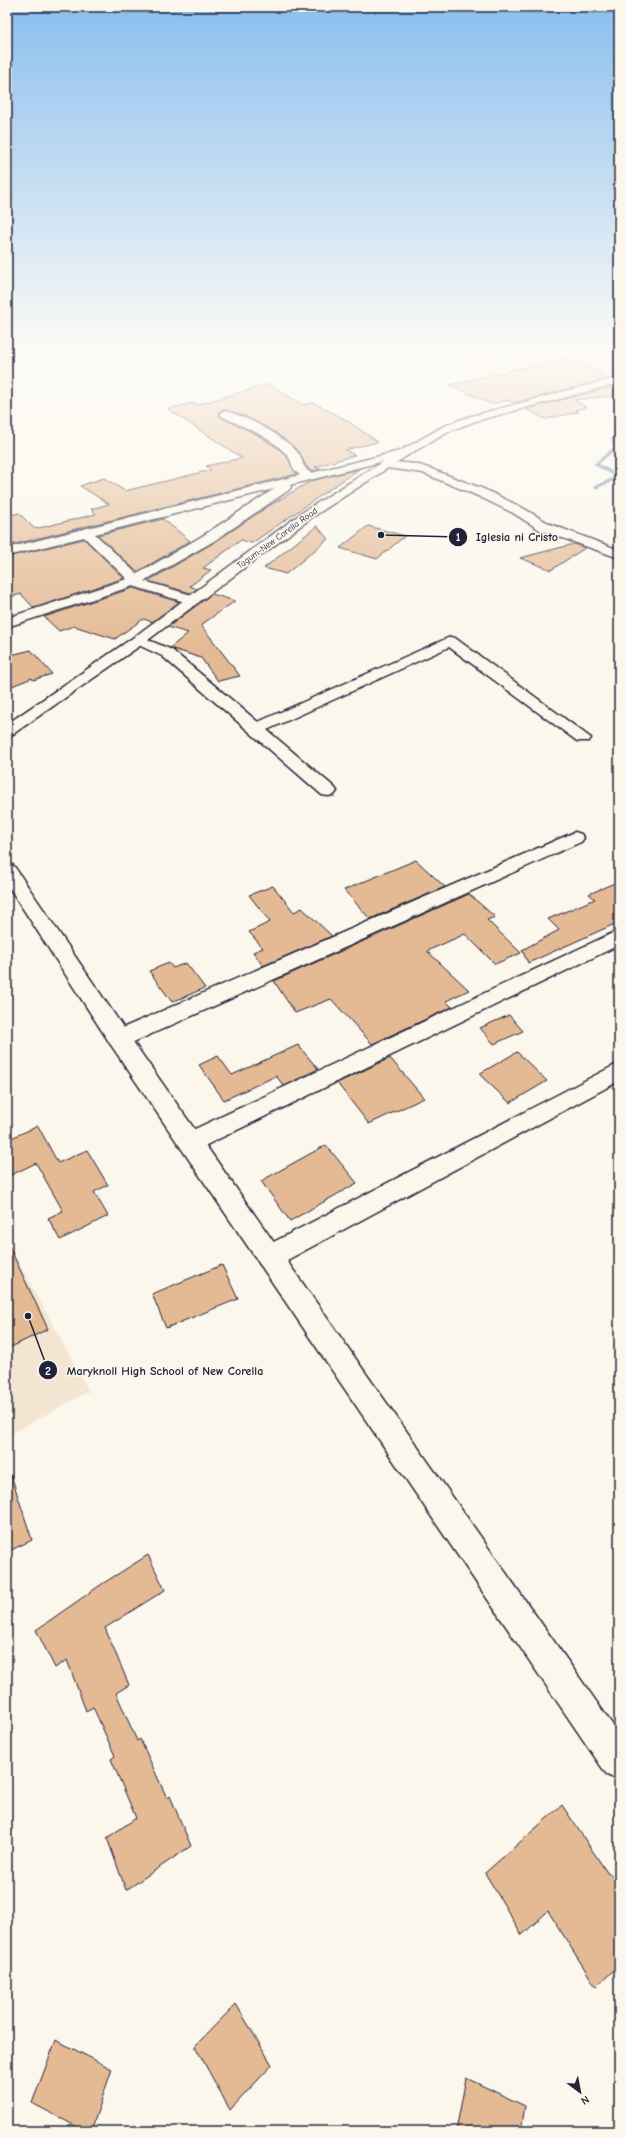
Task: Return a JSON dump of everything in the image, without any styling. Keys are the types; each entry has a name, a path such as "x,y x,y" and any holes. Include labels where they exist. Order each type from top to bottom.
{"street":[{"path":"290,451 294,455 294,464 308,476"},
{"name":"Tagum-New Corella Road","path":"7,731 139,640 307,515 408,451"},
{"path":"7,552 404,453"},
{"path":"384,465 416,468 427,471 482,493 517,510 545,527 619,554"},
{"path":"7,623 66,605 135,581 209,538 275,495 293,480"},
{"path":"87,533 135,581 145,587 193,600"},
{"path":"139,640 167,653 328,791"},
{"path":"255,730 450,640 583,738"},
{"path":"119,1039 575,838"},
{"path":"7,870 119,1039 619,1763"},
{"path":"190,1142 619,937"},
{"path":"269,1257 619,1071"}],"shaded area":[{"path":"7,1241 89,1391 7,1436"}],"building":[{"path":"231,451 281,451 288,458 297,474 7,546 7,516 19,513 35,529 96,514 91,509 109,504 80,486 104,478 125,491 211,470 206,466 242,458"},
{"path":"298,451 347,451 355,455 315,467 322,469 311,471 306,466"},
{"path":"359,469 252,543 241,540 203,568 211,570 190,586 197,589 191,593 148,581 215,542 264,509 311,481"},
{"path":"163,519 190,541 137,572 98,535"},
{"path":"317,526 328,539 286,574 264,568"},
{"path":"368,526 405,536 377,559 340,548"},
{"path":"84,539 124,578 34,608 21,594 7,598 7,557"},
{"path":"574,544 585,548 551,570 520,558"},
{"path":"133,588 179,602 152,622 144,619 115,639 74,626 59,631 44,617"},
{"path":"212,594 235,601 201,625 240,676 218,681 201,658 170,648 188,633 168,627"},
{"path":"31,650 52,674 33,680 32,678 7,688 7,656"},
{"path":"416,860 445,887 370,919 344,890"},
{"path":"619,881 619,922 528,963 522,950 559,930 548,919 595,899 589,894"},
{"path":"273,886 294,912 302,908 332,936 263,966 253,952 263,948 249,932 270,922 249,895"},
{"path":"469,894 495,917 487,920 521,953 495,964 465,934 427,951 469,990 446,1001 452,1007 372,1044 331,999 295,1013 274,981"},
{"path":"169,963 173,968 186,963 205,988 172,1002 149,971"},
{"path":"509,1015 523,1031 494,1044 480,1028"},
{"path":"298,1045 318,1069 284,1086 276,1076 224,1100 199,1065 218,1056 232,1075"},
{"path":"517,1052 547,1081 510,1103 479,1074"},
{"path":"390,1058 424,1098 369,1124 337,1083"},
{"path":"38,1126 58,1163 87,1150 108,1185 94,1192 108,1216 60,1240 48,1218 63,1211 36,1163 7,1177 7,1140"},
{"path":"326,1145 357,1183 290,1221 261,1181"},
{"path":"7,1242 48,1329 7,1349"},
{"path":"222,1265 238,1299 166,1328 152,1294"},
{"path":"11,1475 32,1540 7,1552 7,1476"},
{"path":"148,1555 165,1590 105,1628 129,1685 116,1693 137,1741 140,1739 167,1798 170,1796 191,1846 126,1890 107,1838 136,1818 111,1759 115,1756 93,1707 86,1711 67,1660 55,1668 36,1630 102,1584"},
{"path":"562,1805 608,1874 610,1873 619,1886 619,1965 596,1987 548,1911 522,1935 485,1873"},
{"path":"236,2004 272,2065 230,2110 195,2046"},
{"path":"56,2040 112,2069 91,2131 85,2131 32,2103"},
{"path":"466,2078 525,2106 521,2131 456,2131"}],"waterway":[{"path":"596,487 619,477 596,464 612,451"}],"place":[{"name":"Iglesia ni Cristo","path":"381,535"},
{"name":"Maryknoll High School of New Corella","path":"28,1316"}]}
